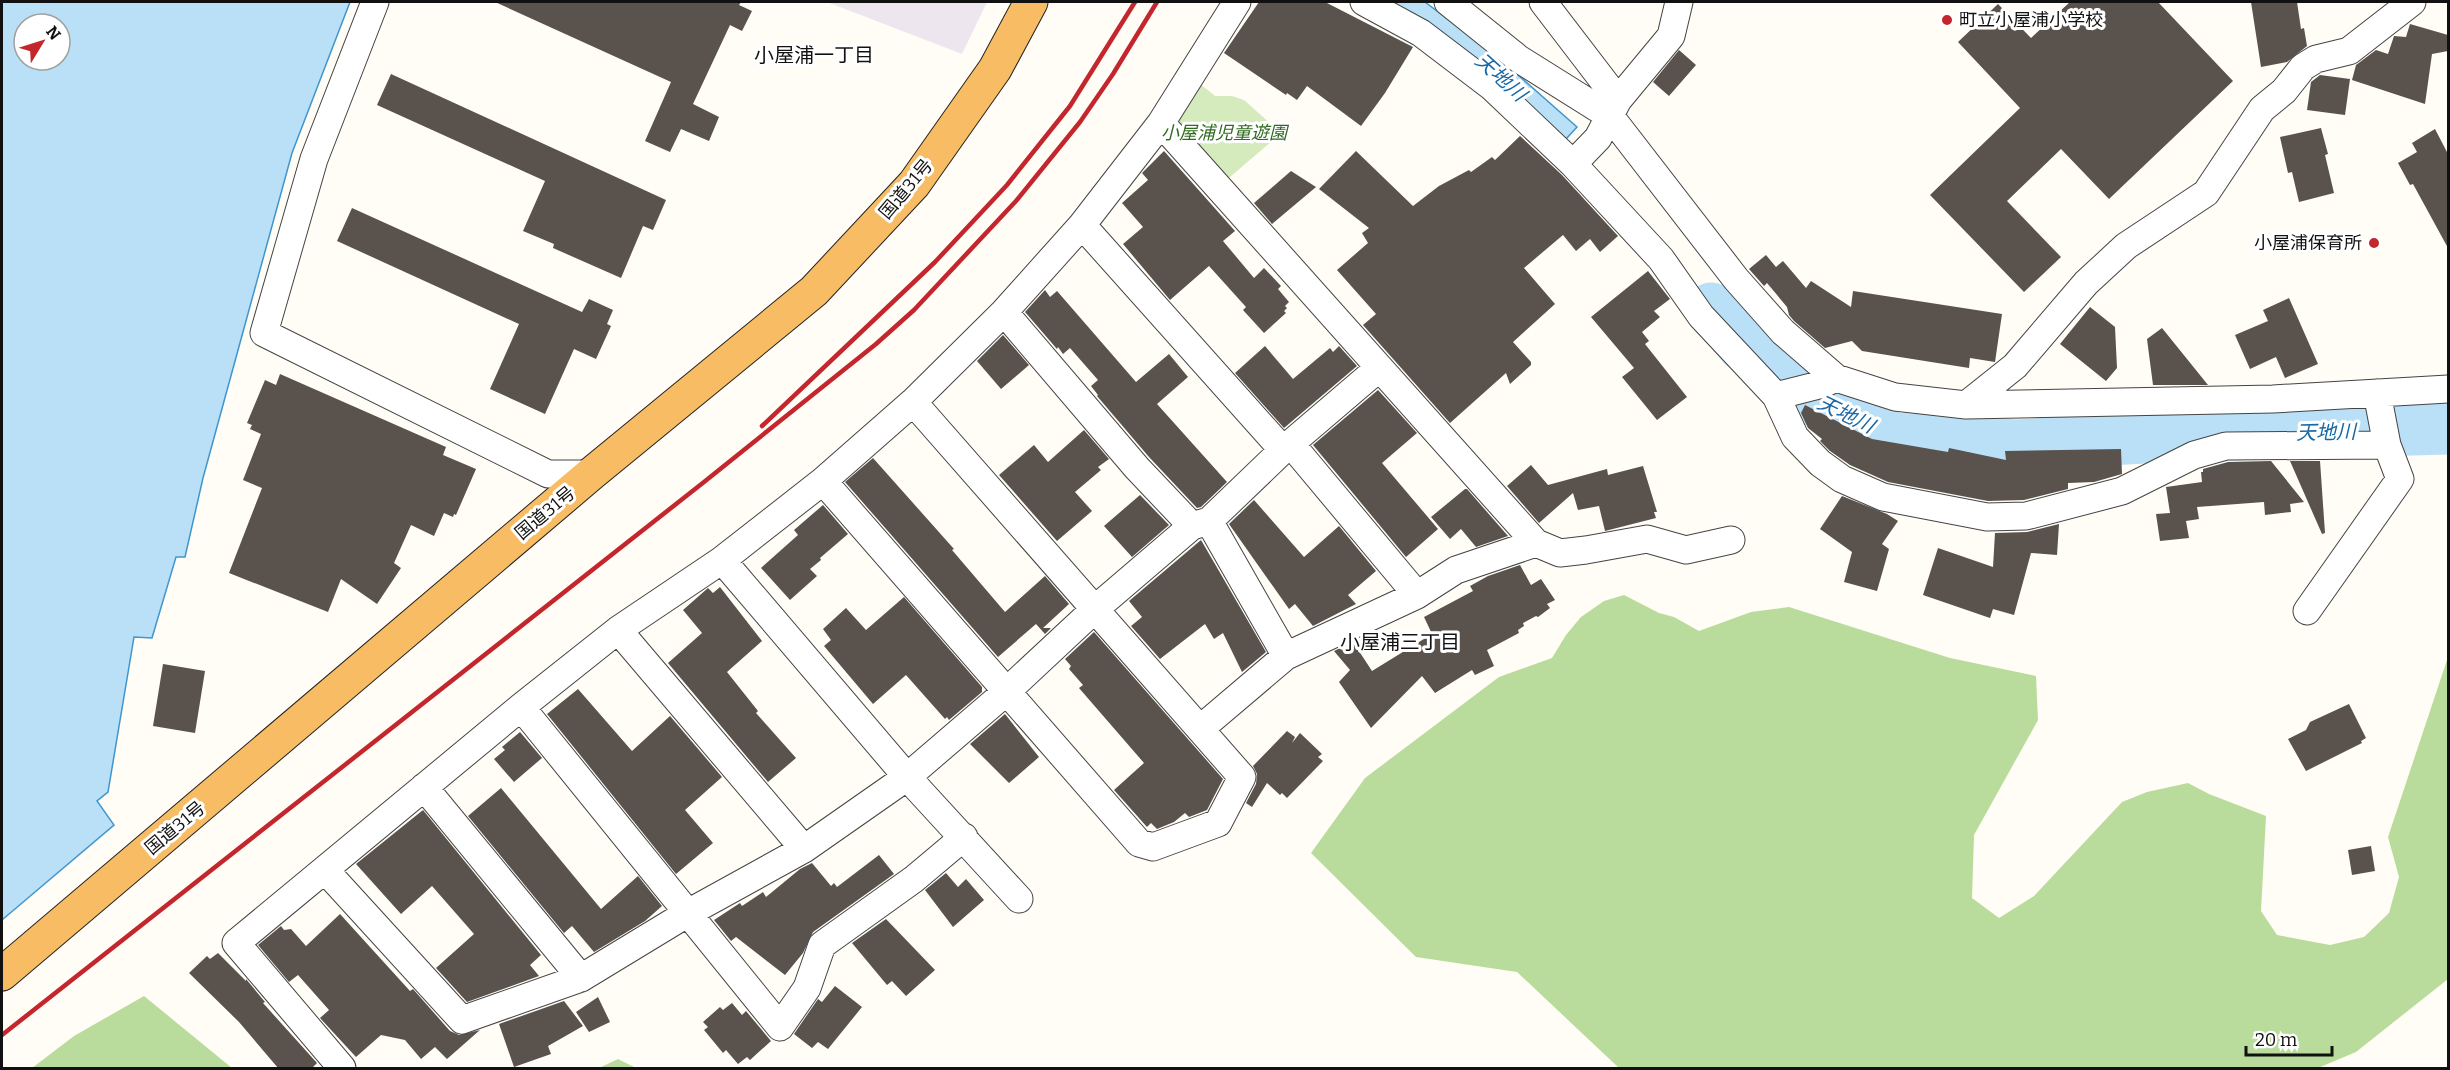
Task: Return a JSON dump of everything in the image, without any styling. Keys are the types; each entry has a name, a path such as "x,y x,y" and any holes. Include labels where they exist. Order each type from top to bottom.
{"highway":[{"name":"国道31号","path":"2,974 591,474 814,291 914,184 995,69 1031,2"}],"street":[{"path":"375,2 314,159 264,333 548,474 591,474"},
{"path":"342,1068 236,943 520,707 618,630 722,560 823,482 913,402 1004,312 1082,225 1161,123 1237,2"},
{"path":"1364,2 1421,33 1483,80 1573,164 1661,259 1701,316 1776,396 1795,437 1820,463 1842,479 1883,497 1987,517 2026,516 2097,499 2137,484 2194,454 2226,446 2387,445"},
{"path":"1448,2 1519,59 1609,118"},
{"path":"1543,2 1609,118 1736,279 1829,381"},
{"path":"1573,164 1671,36 1680,2"},
{"path":"1966,405 2015,366 2086,283 2126,246 2206,193 2262,110 2284,91 2303,68 2316,59 2349,51 2412,2"},
{"path":"1161,123 1536,543 1560,553 1647,539 1686,550 1731,540"},
{"path":"1082,225 1287,447 1417,595"},
{"path":"1004,312 1137,468 1200,523 1286,656"},
{"path":"326,870 462,1020 581,978 687,913 804,849 907,777 1006,692 1095,609 1200,523 1379,368"},
{"path":"1776,396 1829,381 1895,397 1966,405 2273,399 2448,389"},
{"path":"2307,611 2400,479 2387,445 2377,393"},
{"path":"823,482 1139,843 1153,847 1218,823 1242,777 913,402"},
{"path":"1200,729 1286,656 1417,595 1456,570 1536,543"},
{"path":"722,560 907,777 1019,899"},
{"path":"618,630 804,849"},
{"path":"520,707 780,1027 807,988 822,945 914,879 964,837"},
{"path":"424,787 581,978"}],"shaded area":[{"path":"827,2 987,2 962,54"}],"green space":[{"name":"小屋浦児童遊園","path":"1199,83 1215,96 1232,96 1244,100 1273,126 1272,141 1230,177 1223,189 1169,127"},
{"path":"1624,595 1659,613 1674,617 1699,631 1751,612 1789,607 1950,658 2036,676 2038,720 1974,835 1972,898 1999,918 2034,896 2122,802 2147,792 2188,783 2209,794 2266,816 2261,911 2277,935 2330,945 2364,937 2389,913 2399,877 2388,837 2448,657 2448,979 2356,1052 2318,1068 1619,1068 1517,972 1416,957 1311,853 1365,778 1499,677 1552,658 1566,635 1581,617 1604,601"},
{"path":"144,996 232,1068 32,1068 74,1036"},
{"path":"618,1059 636,1068 599,1068"}],"water":[{"path":"2,2 350,2 292,153 203,478 185,557 176,557 152,638 134,637 108,792 97,801 114,825 2,920"},
{"path":"1353,2 1425,2 1500,59 1577,127 1555,151 1500,103"}],"building":[{"path":"495,2 741,2 739,5 752,11 742,31 730,25 693,104 719,117 709,141 681,129 670,152 645,141 671,82"},
{"path":"1259,2 1325,2 1413,47 1385,93 1361,126 1307,86 1297,100 1224,53"},
{"path":"2070,2 2158,2 2233,81 2109,199 2061,149 2007,201 2061,257 2024,292 1930,195 2020,108 1958,42 1998,4 2031,38"},
{"path":"2251,2 2297,2 2301,29 2304,28 2307,46 2287,62 2261,67"},
{"path":"2410,24 2448,35 2448,51 2432,54 2425,104 2352,80 2356,65 2376,50 2388,54 2394,36 2406,37"},
{"path":"1679,50 1696,65 1669,96 1653,82"},
{"path":"391,74 666,200 653,230 643,226 621,278 553,248 554,244 523,231 545,181 377,105"},
{"path":"2320,75 2350,79 2345,115 2307,110 2311,82"},
{"path":"2321,128 2334,193 2299,202 2292,172 2288,173 2280,137"},
{"path":"2435,129 2448,154 2448,248 2413,184 2410,185 2398,163 2417,152 2412,143"},
{"path":"1520,136 1562,175 1618,236 1600,252 1590,239 1576,251 1563,235 1524,268 1555,304 1513,342 1531,362 1531,365 1510,384 1506,373 1450,423 1363,325 1376,314 1337,270 1368,243 1362,233 1369,228 1319,189 1356,151 1413,206 1439,186 1469,170 1471,172 1492,157 1495,160"},
{"path":"1164,151 1235,231 1223,241 1254,278 1264,268 1281,286 1278,289 1289,302 1285,306 1286,313 1264,333 1243,310 1246,307 1209,266 1170,300 1123,244 1143,227 1122,203 1148,180 1142,173"},
{"path":"1291,171 1316,187 1272,224 1254,203"},
{"path":"352,208 582,312 589,299 613,310 607,324 611,326 596,359 574,349 545,414 490,389 519,324 337,241"},
{"path":"1766,255 1776,267 1783,261 1806,288 1811,281 1851,307 1853,291 2002,314 1995,362 1970,358 1969,368 1862,351 1852,341 1825,348 1794,321 1787,307 1767,283 1764,286 1749,269"},
{"path":"1648,271 1670,299 1654,311 1660,317 1642,332 1649,341 1645,344 1687,397 1657,420 1622,377 1634,368 1591,317"},
{"path":"1045,290 1050,297 1057,291 1136,382 1169,354 1188,377 1157,404 1227,482 1201,507 1197,508 1149,457 1097,396 1091,386 1098,380 1070,348 1063,354 1025,312"},
{"path":"2289,298 2318,364 2285,378 2276,357 2250,369 2235,335 2268,321 2263,310"},
{"path":"2090,307 2115,327 2117,368 2106,381 2060,344"},
{"path":"2162,328 2208,385 2153,385 2147,339"},
{"path":"1003,335 1029,365 1001,389 977,361"},
{"path":"1265,346 1293,379 1330,348 1333,352 1339,346 1357,366 1284,428 1235,373"},
{"path":"280,374 446,447 443,455 476,469 456,515 454,514 453,517 444,513 434,536 411,525 394,563 401,568 377,604 341,579 328,612 229,573 262,488 243,480 261,434 250,429 252,425 247,423 265,380 276,385"},
{"path":"1378,390 1417,433 1382,463 1438,529 1406,557 1313,445"},
{"path":"1805,405 1872,439 1948,452 1949,448 2006,460 2005,451 2121,449 2122,474 2094,482 2068,483 2068,489 2024,500 1988,501 1888,482 1850,465 1830,451 1820,441 1822,439 1808,428 1801,413"},
{"path":"1084,430 1109,459 1098,467 1101,470 1075,492 1092,511 1057,541 999,475 1034,445 1048,462"},
{"path":"873,458 954,549 952,550 1005,612 1045,576 1069,604 1043,628 1051,628 1045,634 1036,624 998,657 845,482"},
{"path":"2271,461 2304,502 2290,504 2291,512 2265,515 2264,502 2197,507 2199,519 2186,521 2189,538 2160,541 2156,514 2170,513 2166,487 2202,482 2203,469 2228,462"},
{"path":"2290,461 2320,461 2325,533 2322,534"},
{"path":"1531,465 1548,485 1607,469 1608,475 1643,466 1657,512 1654,512 1656,518 1605,531 1599,506 1578,510 1573,493 1539,523 1507,486"},
{"path":"1465,489 1508,536 1476,547 1461,529 1450,539 1431,517"},
{"path":"1140,495 1169,525 1132,557 1104,526"},
{"path":"1842,496 1887,514 1898,521 1882,544 1889,549 1877,591 1844,582 1852,552 1820,529"},
{"path":"1254,500 1304,557 1339,526 1376,571 1348,595 1356,604 1313,626 1295,604 1289,609 1229,524"},
{"path":"823,505 848,534 810,569 817,576 790,600 761,568 798,535 794,530"},
{"path":"2059,524 2057,555 2031,553 2014,615 1993,609 1990,618 1923,595 1938,548 1993,567 1995,533 2027,532"},
{"path":"1201,540 1266,652 1242,672 1223,633 1214,639 1205,624 1160,659 1131,626 1142,617 1129,601"},
{"path":"1520,565 1531,585 1541,579 1555,600 1547,604 1550,608 1538,617 1523,623 1524,626 1518,630 1519,633 1487,650 1494,666 1475,675 1472,670 1435,693 1422,676 1371,728 1339,682 1350,670 1334,651 1353,642 1372,671 1432,634 1424,617 1473,591 1470,586 1488,576"},
{"path":"720,587 762,641 727,672 758,711 756,713 796,758 768,782 668,663 702,633 683,610 708,588 713,593"},
{"path":"904,597 982,687 982,692 949,720 947,717 945,719 906,675 873,704 824,646 831,640 823,629 846,608 866,630"},
{"path":"1094,632 1223,779 1207,810 1189,817 1185,813 1174,822 1157,829 1151,823 1147,827 1114,790 1144,763 1079,688 1083,685 1069,669 1071,666 1065,659"},
{"path":"163,664 205,671 195,733 153,726"},
{"path":"578,689 632,751 670,716 722,777 685,810 713,843 676,874 547,714"},
{"path":"2349,704 2366,738 2361,741 2362,743 2306,771 2288,739 2306,730 2310,722"},
{"path":"1005,714 1039,757 1009,783 970,744"},
{"path":"1287,731 1295,737 1292,743 1300,733 1322,754 1318,757 1323,761 1287,798 1267,783 1252,807 1246,803 1256,784 1257,774 1253,766"},
{"path":"520,732 542,758 514,782 494,759 505,750 502,747"},
{"path":"501,788 601,909 638,876 662,906 645,921 594,952 572,926 564,933 468,816"},
{"path":"423,810 541,955 530,965 539,976 467,1002 436,968 474,934 432,886 401,914 356,864"},
{"path":"2371,846 2375,871 2352,875 2348,850"},
{"path":"879,855 894,874 813,932 803,953 785,975 736,937 731,941 714,920 740,903 742,906 763,892 766,897 800,869 812,863 831,886 834,883 837,887"},
{"path":"946,873 958,887 966,879 984,900 953,927 925,890"},
{"path":"340,914 410,991 413,989 450,1031 459,1035 480,1030 447,1059 435,1047 421,1059 405,1040 381,1035 356,1057 320,1018 329,1010 298,975 289,982 258,945 281,926 284,930 291,929 306,946"},
{"path":"886,919 935,970 906,996 892,981 887,985 852,943"},
{"path":"218,953 246,981 246,979 265,1002 263,1003 317,1063 312,1068 278,1068 239,1022 189,973 207,956 210,959"},
{"path":"835,986 862,1007 828,1049 818,1042 812,1048 794,1034 818,999 822,1002"},
{"path":"598,997 610,1022 589,1032 576,1012"},
{"path":"564,1001 583,1026 548,1046 551,1054 514,1067 499,1024"},
{"path":"732,1003 742,1015 746,1011 771,1041 750,1060 747,1057 738,1064 726,1050 723,1053 704,1030 708,1027 703,1022 720,1007 723,1010"}],"waterway":[{"name":"天地川","path":"1711,308 1743,346 1820,404 1894,438 2016,445 2163,437 2448,429"}],"railway":[{"path":"762,426 935,262 1007,185 1070,106 1135,2"},
{"path":"2,1035 876,344 914,310 1016,201 1080,122 1113,74 1157,2"}],"place":[{"name":"町立小屋浦小学校","path":"1947,20"},
{"name":"小屋浦保育所","path":"2374,243"}],"district":[{"name":"小屋浦一丁目","path":"814,55"},
{"name":"小屋浦三丁目","path":"1400,642"}]}
